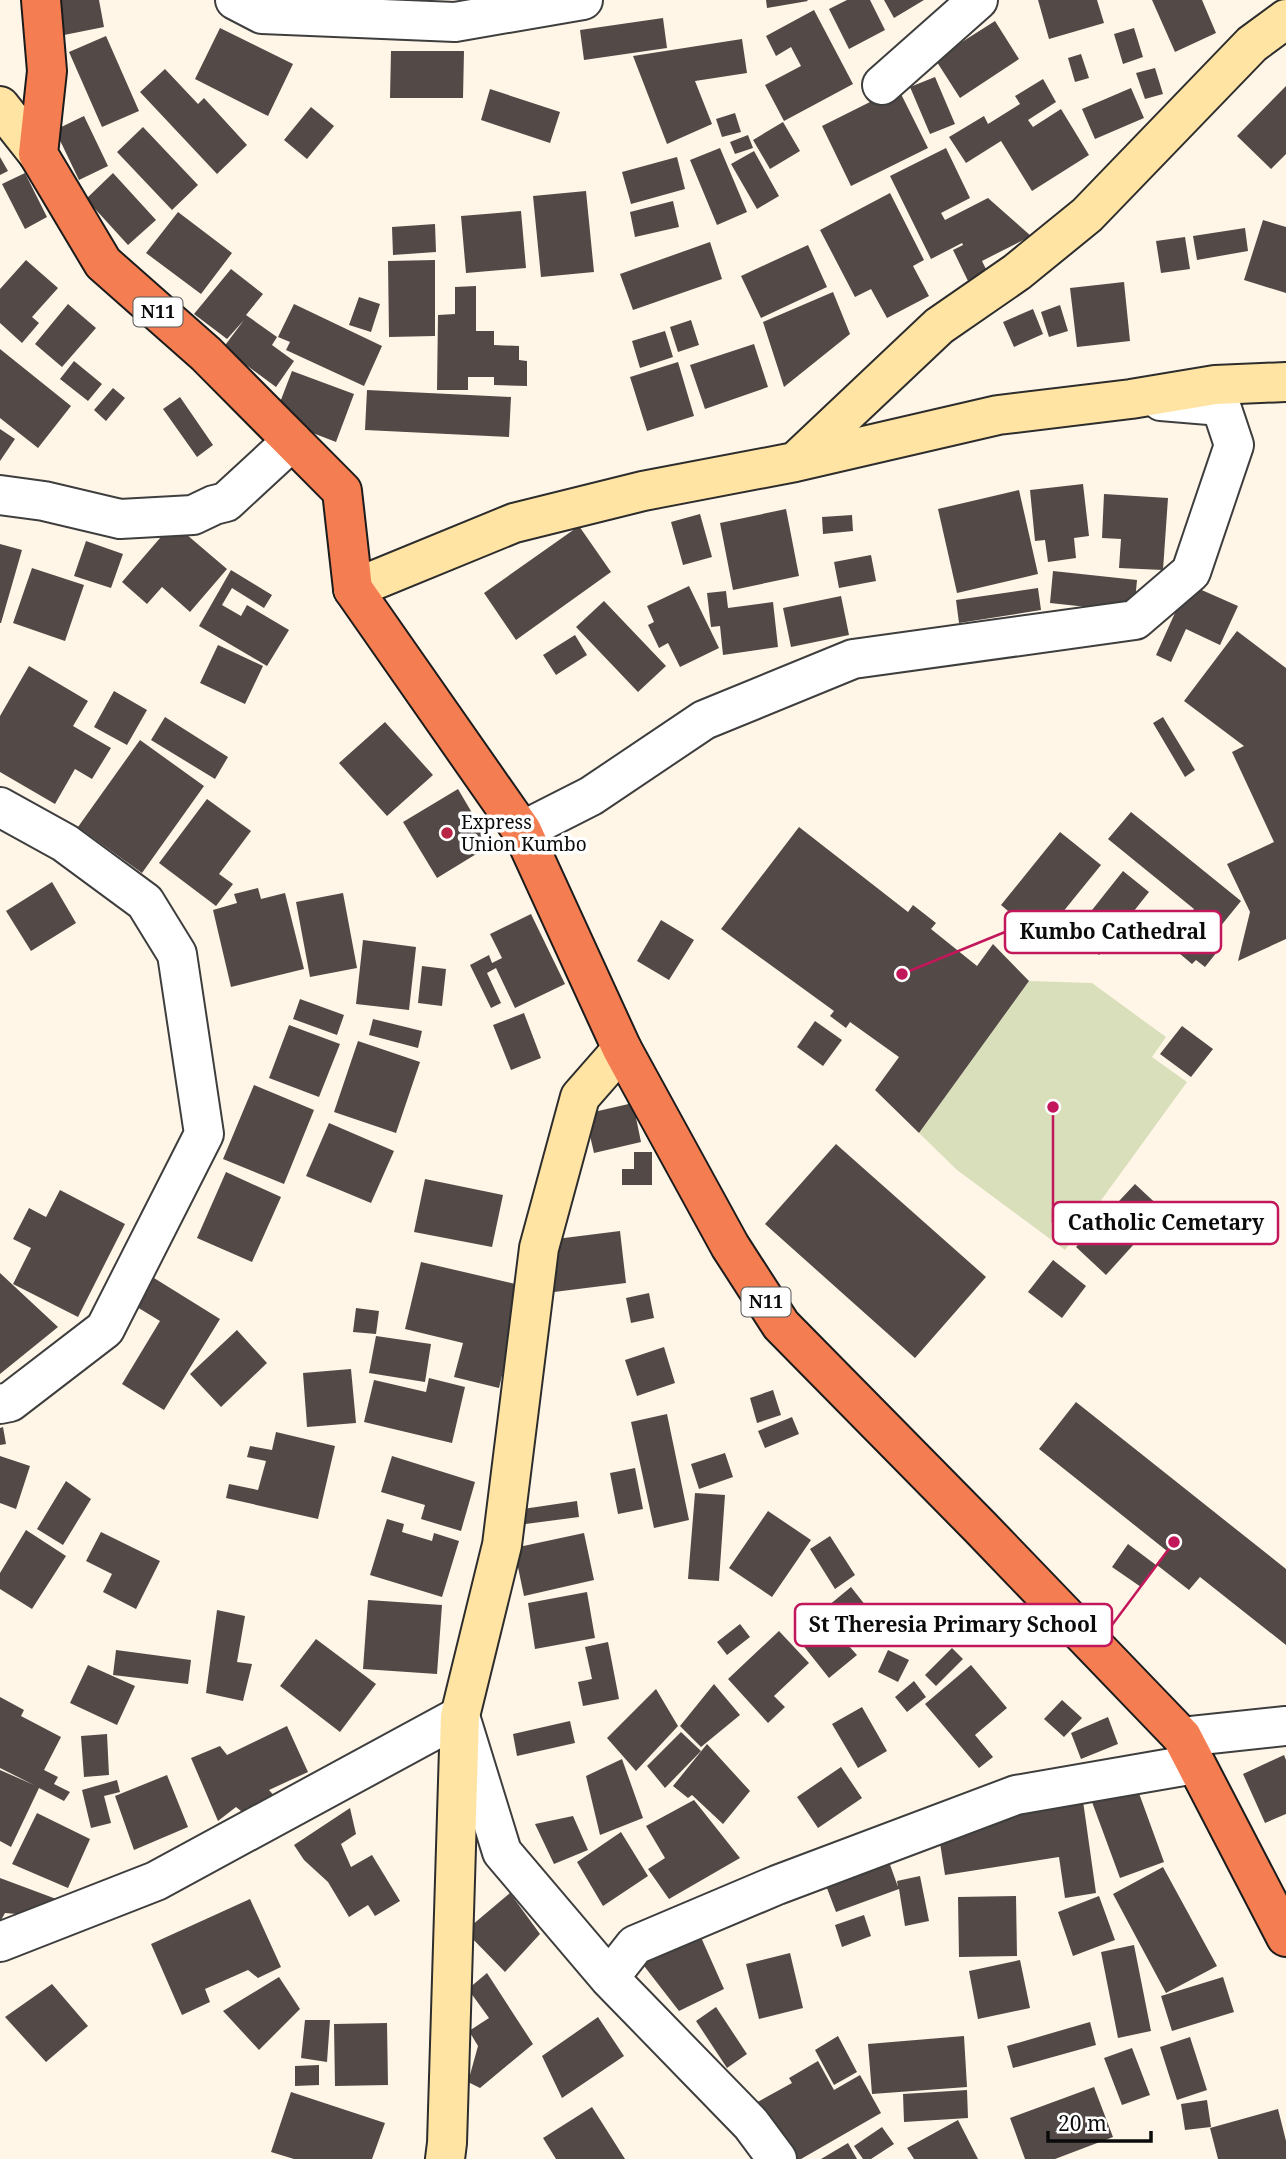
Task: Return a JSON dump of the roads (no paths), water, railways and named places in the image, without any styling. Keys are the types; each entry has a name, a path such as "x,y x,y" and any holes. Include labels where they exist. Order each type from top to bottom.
{"highway":[{"path":"38,154 47,71 41,0"},
{"name":"N11","path":"38,154 103,263 206,354 342,491 353,589 522,831 622,1049 730,1246 781,1325 980,1527 1189,1750 1286,1937"}],"street":[{"path":"235,0 262,14 456,22 583,0"},
{"path":"882,85 978,0"},
{"path":"795,462 939,326 1017,272 1087,215 1252,44 1286,19"},
{"path":"0,106 38,154"},
{"path":"353,589 514,523 643,491 795,462 998,415 1131,399 1215,385 1286,382"},
{"path":"522,831 591,796 704,720 853,659 1135,620 1191,572 1234,444 1221,406 1131,399"},
{"path":"0,495 44,501 120,519 193,515 226,502 292,442"},
{"path":"0,807 65,843 145,902 177,954 204,1134 105,1329 10,1402 0,1404"},
{"path":"445,2159 453,1991 460,1716 502,1545 539,1248 580,1097 622,1049"},
{"path":"0,1942 156,1881 460,1716"},
{"path":"460,1716 502,1852 609,1978 751,2124 777,2159"},
{"path":"609,1978 635,1945 777,1885 1016,1795 1286,1726"}],"place":[{"name":"Express Union Kumbo","path":"447,833"},
{"name":"Kumbo Cathedral","path":"902,974"},
{"name":"Catholic Cemetary","path":"1053,1107"},
{"name":"St Theresia Primary School","path":"1174,1542"}]}
